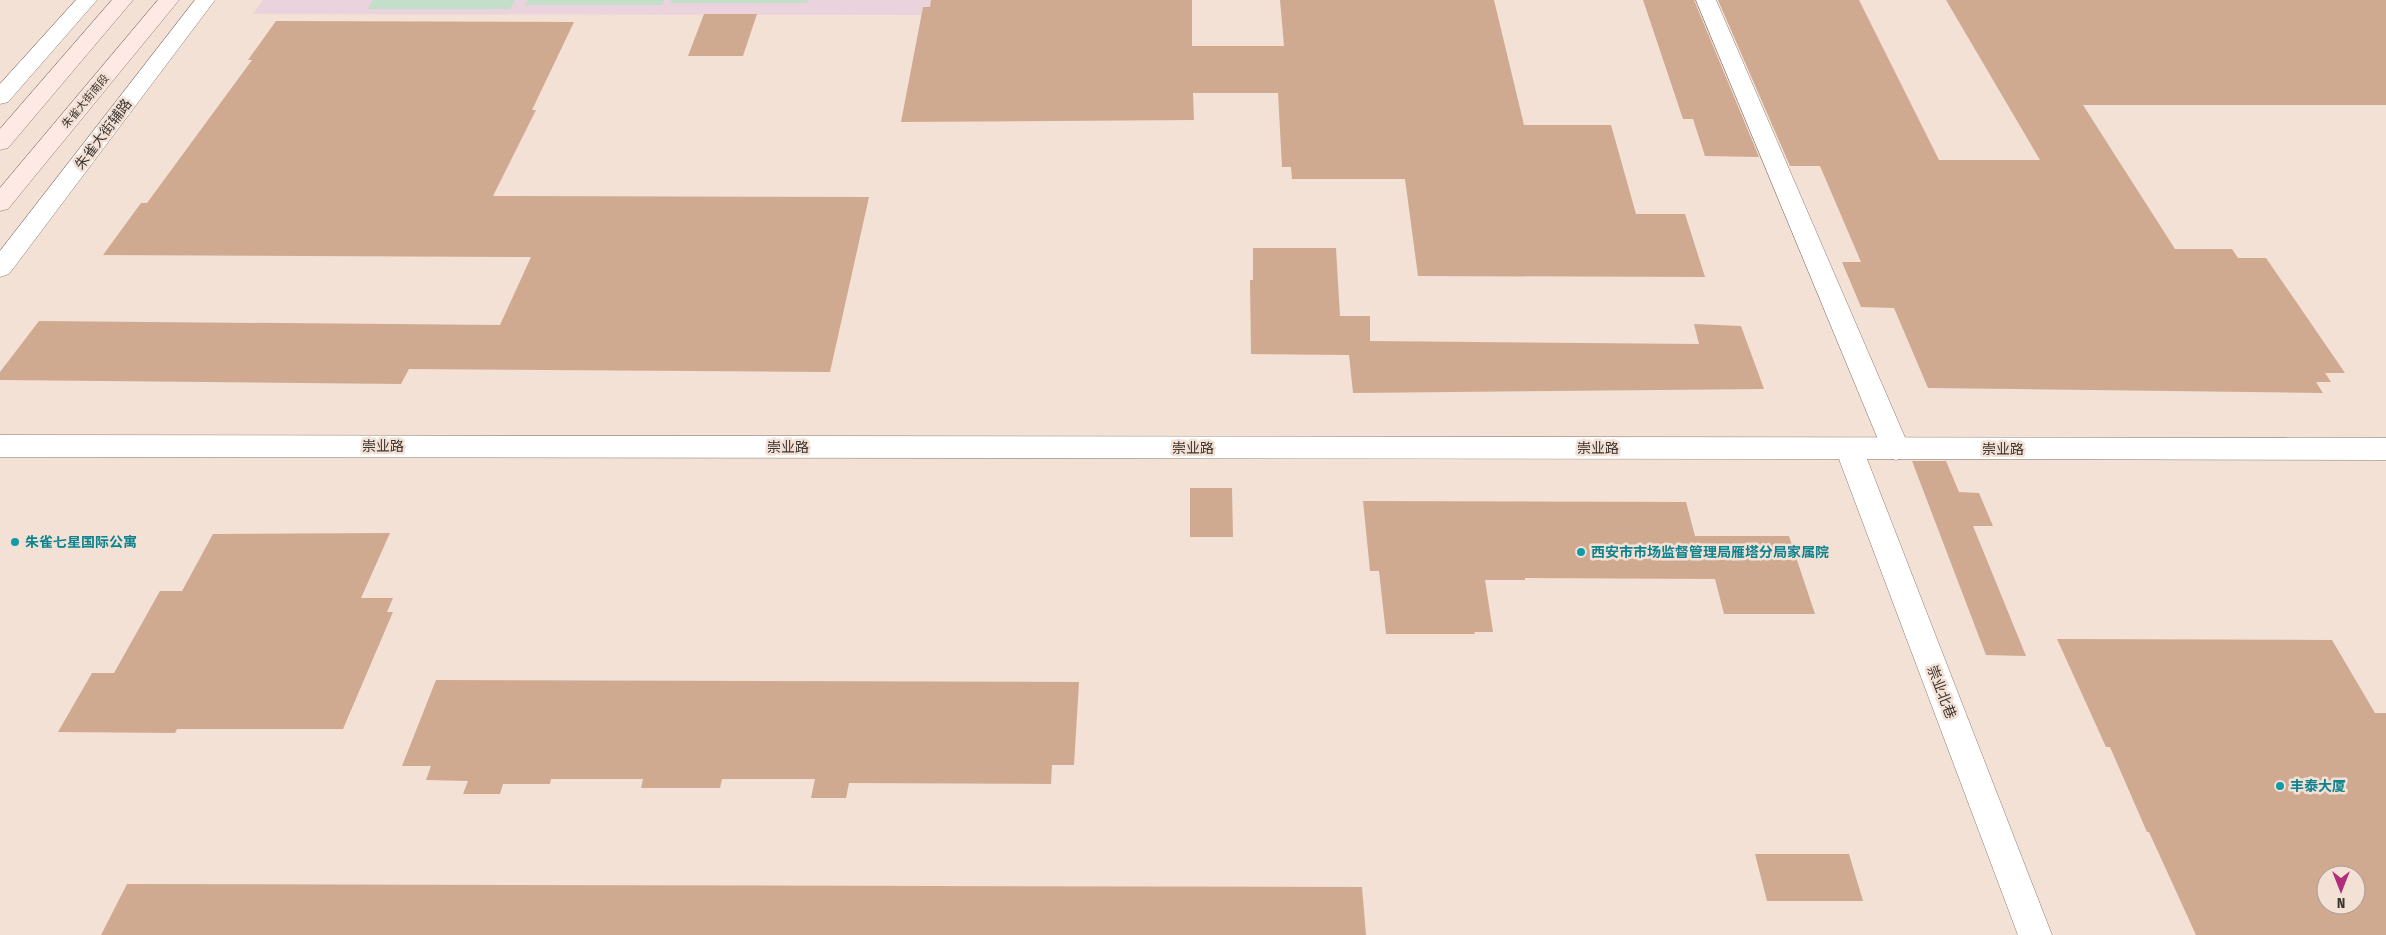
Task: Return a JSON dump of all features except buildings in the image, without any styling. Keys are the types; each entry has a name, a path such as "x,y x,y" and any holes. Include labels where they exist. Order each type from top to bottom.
{"main road":[{"path":"0,143 123,0"},
{"name":"朱雀大街南段","path":"0,202 169,0"}],"street":[{"path":"0,97 87,0"},
{"name":"朱雀大街辅路","path":"0,268 205,0"},
{"path":"1706,0 1896,449"},
{"name":"崇业路","path":"0,446 2386,449"},
{"name":"崇业北巷","path":"1849,449 2036,935"}],"shaded area":[{"path":"263,0 939,0 936,15 253,14"}],"green space":[{"path":"373,0 515,0 510,9 367,9"},
{"path":"528,0 664,0 662,5 525,5"},
{"path":"672,0 808,0 807,3 670,3"}],"place":[{"name":"朱雀七星国际公寓","path":"15,542"},
{"name":"西安市市场监督管理局雁塔分局家属院","path":"1581,552"},
{"name":"丰泰大厦","path":"2280,786"}]}
